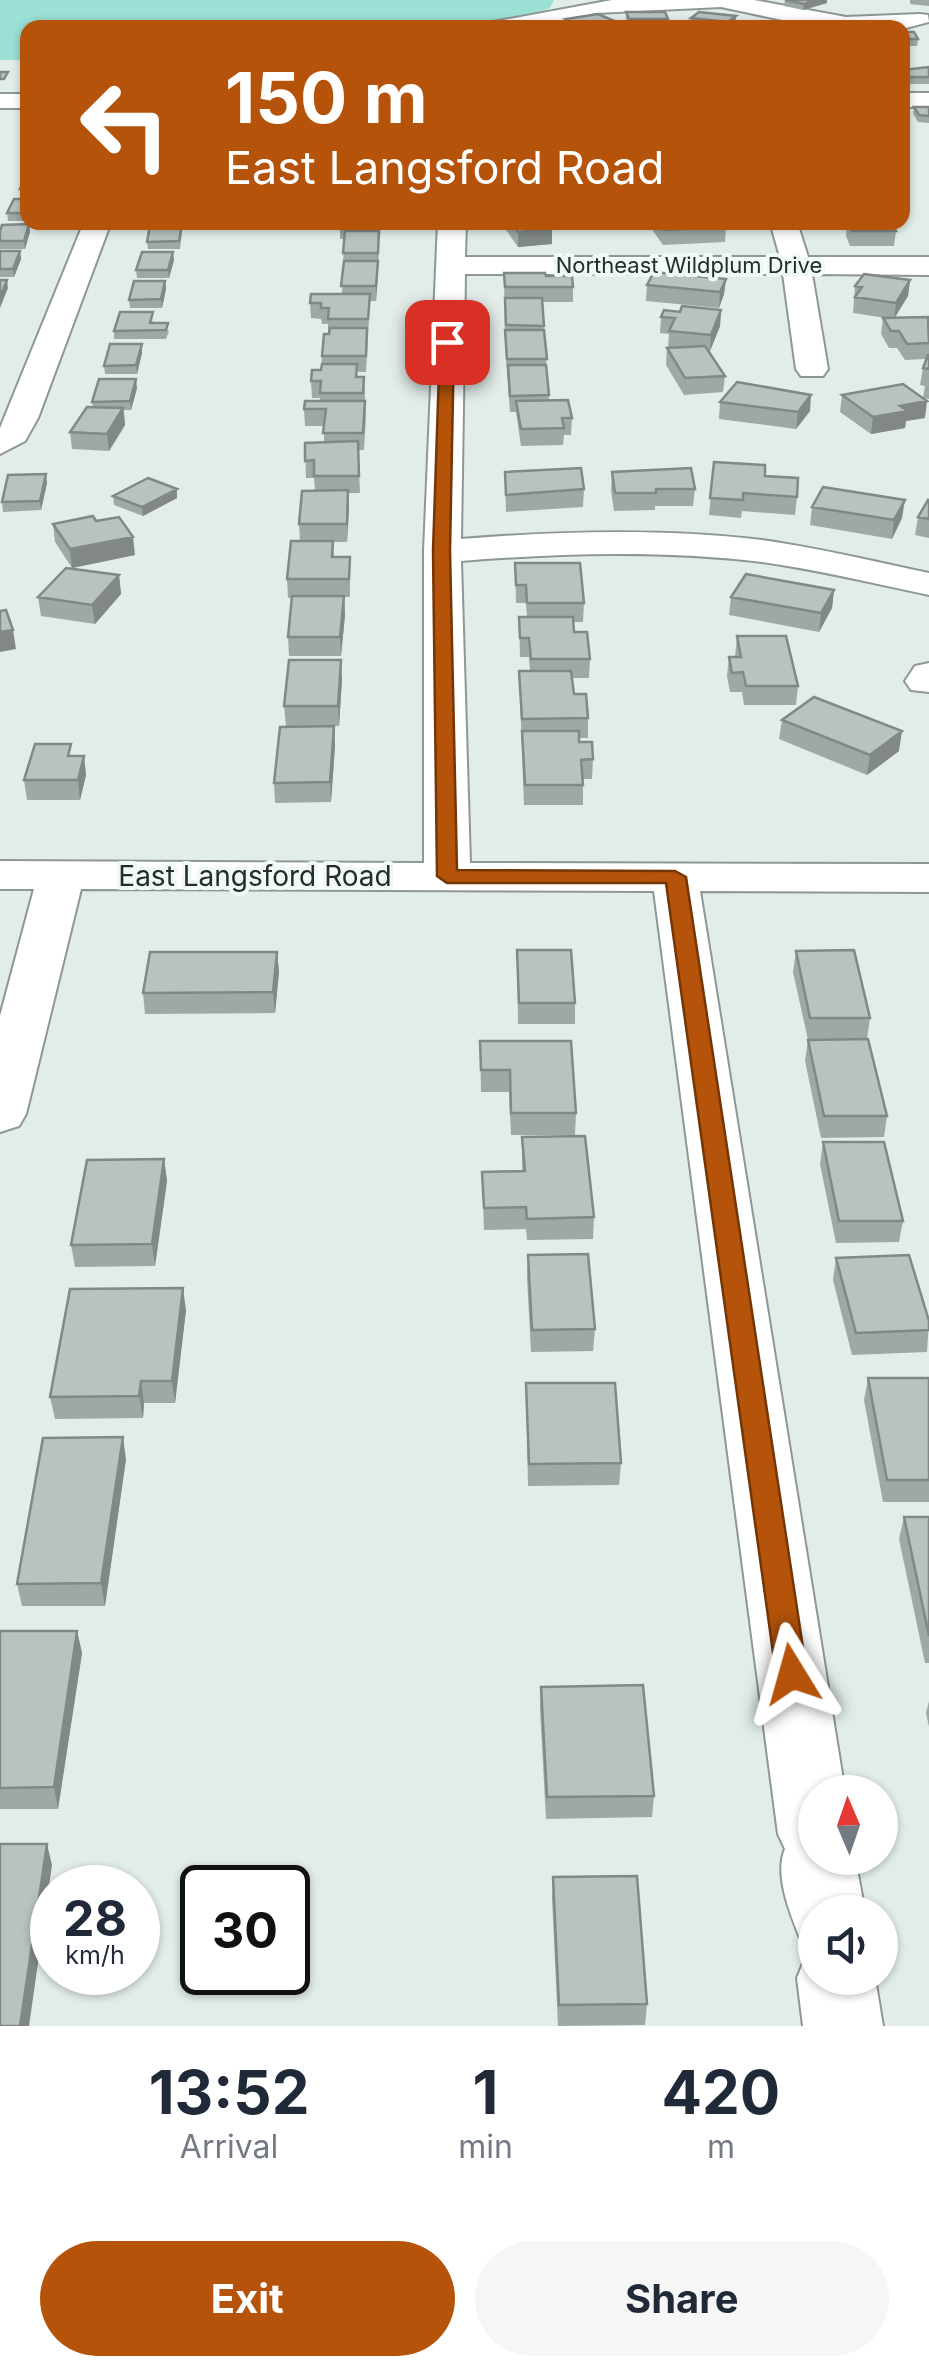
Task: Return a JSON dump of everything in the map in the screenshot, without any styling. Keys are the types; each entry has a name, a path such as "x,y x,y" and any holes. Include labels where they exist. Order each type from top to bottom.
{"street":[{"path":"532,20 596,7 736,2 812,20"},
{"path":"910,21 920,20"},
{"path":"0,444 13,434 22,418 95,230"},
{"path":"447,876 442,551 452,230"},
{"path":"785,230 796,266 812,369"},
{"name":"Northeast Wildplum Drive","path":"450,265 929,266"},
{"path":"442,551 574,544 724,549 801,556 929,584"},
{"name":"East Langsford Road","path":"0,875 929,878"},
{"path":"0,1114 60,876"},
{"path":"675,877 806,1775"},
{"path":"838,1995 843,2026"}],"shaded area":[{"path":"0,0 554,0 550,8 514,20 20,20 20,60 0,60"}],"building":[{"path":"626,12 665,12 668,19 629,19"},
{"path":"699,12 736,16 731,20 691,18"},
{"path":"598,14 612,20 568,20"},
{"path":"929,67 929,77 910,77 910,69"},
{"path":"914,107 929,107 929,116 919,115"},
{"path":"14,199 20,199 20,213 7,213"},
{"path":"20,224 20,230 27,230 24,241 0,241 2,225"},
{"path":"149,230 181,230 179,241 147,242"},
{"path":"345,231 379,231 378,253 343,253"},
{"path":"0,251 20,251 13,269 0,269"},
{"path":"142,252 173,252 168,270 136,270"},
{"path":"344,261 378,261 376,286 341,286"},
{"path":"654,272 726,279 720,292 647,285"},
{"path":"504,273 572,276 573,287 505,287"},
{"path":"864,274 910,280 896,303 855,297 862,287 855,286"},
{"path":"0,280 7,280 0,298"},
{"path":"134,281 165,281 161,299 129,300"},
{"path":"311,294 370,294 368,319 328,319 329,308 310,303"},
{"path":"505,298 542,298 544,326 506,325"},
{"path":"682,306 721,310 711,335 669,331 675,318 661,317 664,310 680,312"},
{"path":"120,312 153,312 150,323 168,323 166,330 114,331"},
{"path":"928,317 929,343 907,344 883,318"},
{"path":"330,328 367,328 366,356 322,356 324,334 329,334"},
{"path":"505,330 544,330 547,359 507,359"},
{"path":"110,344 142,344 136,365 104,366"},
{"path":"705,346 725,376 685,378 667,348"},
{"path":"322,364 357,364 356,377 364,377 363,393 320,393 321,381 311,381 312,370 321,370"},
{"path":"508,365 546,365 549,395 510,396"},
{"path":"99,379 136,379 130,401 92,402"},
{"path":"737,382 811,395 798,412 720,402"},
{"path":"903,384 927,401 900,406 908,411 873,417 842,395"},
{"path":"568,400 572,418 562,418 564,428 521,429 516,401"},
{"path":"305,401 365,401 363,433 323,433 326,409 304,409"},
{"path":"87,407 123,408 107,434 70,432"},
{"path":"358,441 359,476 314,476 314,460 305,461 305,443"},
{"path":"714,462 765,465 765,476 798,478 797,497 743,493 743,500 710,498"},
{"path":"581,468 584,489 506,495 505,472"},
{"path":"691,468 695,489 615,493 612,472"},
{"path":"46,474 40,501 2,502 8,475"},
{"path":"148,478 177,489 142,507 113,496"},
{"path":"823,487 905,500 894,520 812,507"},
{"path":"348,490 347,524 299,524 302,491"},
{"path":"928,500 929,519 918,517"},
{"path":"93,516 96,521 119,517 133,537 70,549 53,524"},
{"path":"291,541 333,541 332,557 350,557 349,579 287,579"},
{"path":"515,563 580,563 584,603 527,603 526,585 516,585"},
{"path":"66,568 119,575 92,605 38,597"},
{"path":"746,574 834,590 821,613 731,597"},
{"path":"292,596 344,596 340,637 288,637"},
{"path":"6,610 13,630 0,632 0,611"},
{"path":"519,617 573,617 574,632 587,632 590,659 531,659 529,638 520,638"},
{"path":"737,636 786,636 798,686 746,686 743,672 732,673 729,657 741,657"},
{"path":"289,660 341,660 338,706 284,706"},
{"path":"519,671 571,671 574,694 586,694 588,718 522,719"},
{"path":"814,697 902,731 870,755 782,720"},
{"path":"334,726 330,782 274,783 280,727"},
{"path":"522,731 579,731 579,742 592,742 593,759 581,760 583,785 525,785"},
{"path":"35,744 71,744 68,756 84,756 78,780 24,780"},
{"path":"517,950 571,950 575,1003 519,1003"},
{"path":"854,950 870,1018 810,1018 796,951"},
{"path":"150,952 277,952 273,992 143,993"},
{"path":"868,1039 887,1116 824,1116 808,1040"},
{"path":"480,1041 571,1041 576,1113 511,1113 510,1070 481,1070"},
{"path":"585,1136 594,1217 527,1219 526,1207 484,1208 482,1172 525,1171 522,1137"},
{"path":"823,1142 884,1142 903,1221 839,1221"},
{"path":"164,1159 152,1244 71,1245 87,1160"},
{"path":"588,1254 595,1329 532,1330 528,1255"},
{"path":"909,1255 929,1330 856,1333 836,1258"},
{"path":"183,1288 172,1381 141,1381 139,1396 50,1397 70,1289"},
{"path":"868,1378 929,1378 929,1480 887,1480"},
{"path":"526,1383 615,1383 621,1463 529,1464"},
{"path":"123,1437 101,1583 17,1584 43,1438"},
{"path":"904,1517 929,1517 929,1636"},
{"path":"0,1631 77,1631 54,1787 0,1788"},
{"path":"643,1685 654,1796 547,1797 541,1687"},
{"path":"0,1844 47,1844 44,1865 30,1865 30,1959 20,2026 0,2026"},
{"path":"637,1876 647,2004 559,2005 553,1877"}],"route":[{"path":"447,342 442,551 447,876 675,877 792,1674"}]}
